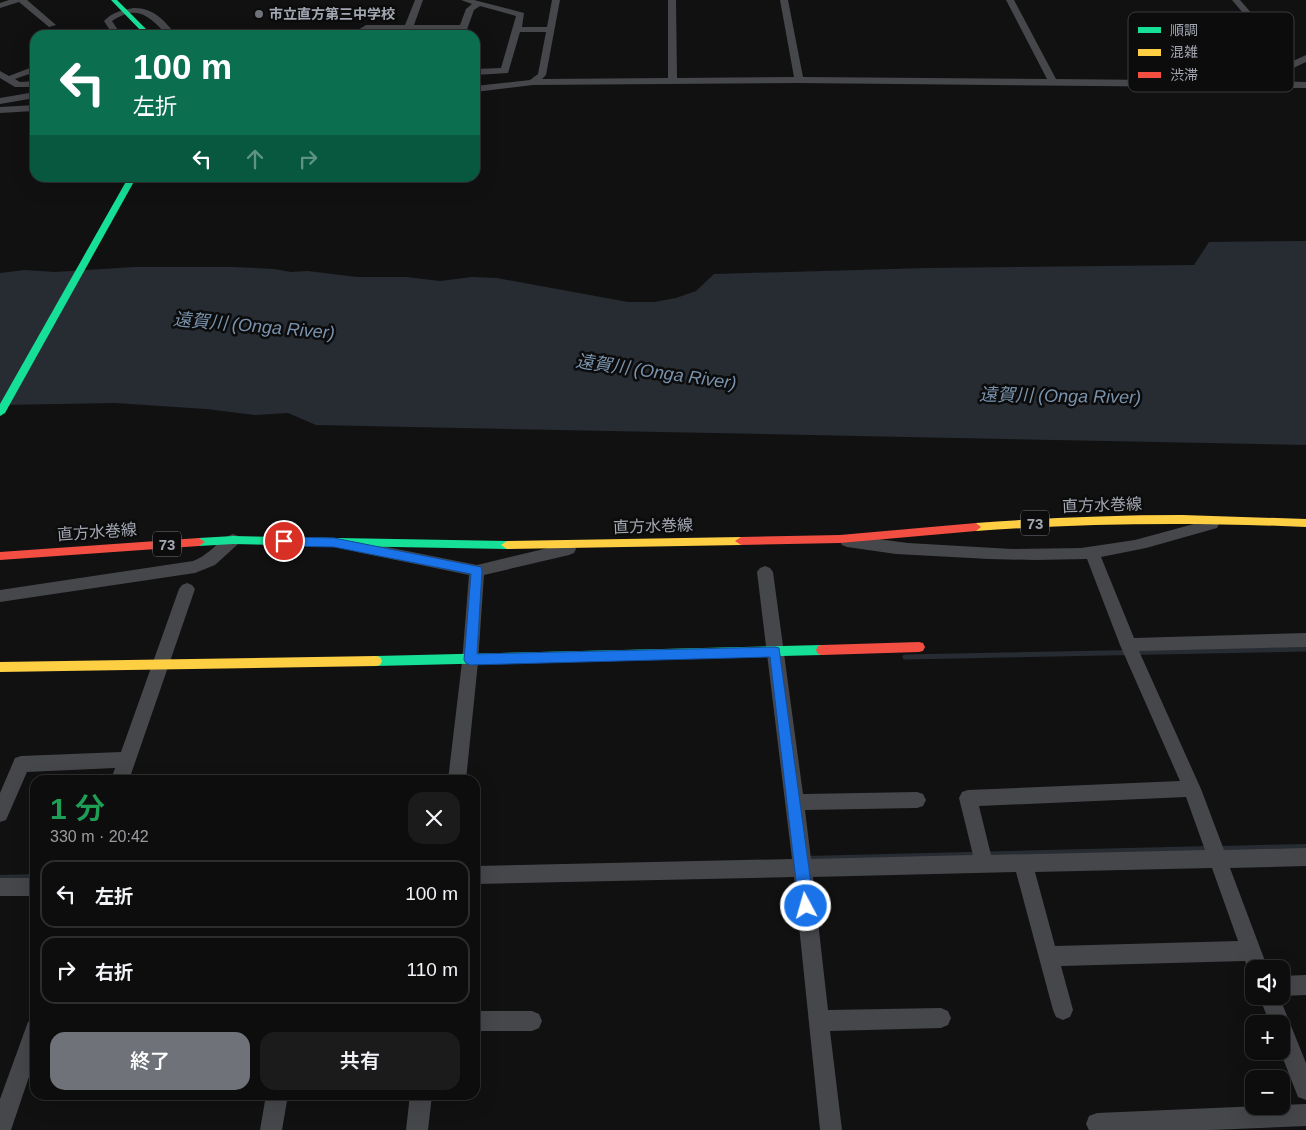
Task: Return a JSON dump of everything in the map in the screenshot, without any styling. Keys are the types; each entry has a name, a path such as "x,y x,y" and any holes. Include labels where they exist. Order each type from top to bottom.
{"street":[{"path":"0,6 17,0"},
{"path":"22,0 52,25"},
{"path":"114,0 144,30"},
{"path":"408,30 419,0"},
{"path":"465,0 521,15 505,71 480,72"},
{"path":"532,82 542,75 556,0"},
{"path":"672,0 673,81"},
{"path":"784,0 799,80"},
{"path":"1010,0 1053,82"},
{"path":"1236,0 1246,12"},
{"path":"463,30 470,9 478,4"},
{"path":"113,30 108,21 115,16 147,10 167,30"},
{"path":"363,30 366,28 386,30"},
{"path":"517,29 551,30"},
{"path":"1294,64 1306,58"},
{"path":"4,76 30,70"},
{"path":"4,76 18,85 30,84"},
{"path":"480,90 532,82 799,80 1128,82"},
{"path":"480,91 1128,90"},
{"path":"0,101 30,96"},
{"path":"0,110 30,108"},
{"path":"0,413 130,182"},
{"path":"840,539 870,547 1020,554 1092,552 1124,548 1230,519"},
{"name":"直方水巻線","path":"0,556 233,540 334,543 587,544 840,539 1024,524 1230,519 1306,523"},
{"path":"0,596 195,567 210,561 233,540"},
{"path":"334,543 477,571 587,544"},
{"path":"1048,956 1254,960 1192,789 1131,650 1092,552"},
{"path":"458,775 470,663 477,571"},
{"path":"764,572 795,802 831,1130"},
{"path":"122,775 187,590"},
{"path":"1131,650 1306,640"},
{"path":"0,667 159,669 776,657 919,647"},
{"path":"0,814 21,764 127,760"},
{"path":"983,857 968,798 1192,789"},
{"path":"795,802 918,800"},
{"path":"480,874 802,861 983,857 1023,864 1216,852 1306,858"},
{"path":"1023,864 1063,1010"},
{"path":"0,888 30,886"},
{"path":"1290,986 1306,985"},
{"path":"818,1021 941,1018"},
{"path":"480,1021 532,1021"},
{"path":"1290,1048 1306,1089"},
{"path":"0,1130 30,1049"},
{"path":"271,1130 276,1100"},
{"path":"417,1130 420,1100"},
{"path":"1097,1124 1306,1115"}],"water":[{"name":"遠賀川 (Onga River)","path":"1306,241 1306,445 316,425 288,413 255,415 206,409 115,403 0,405 0,273 25,270 55,272 134,267 234,267 274,269 291,272 308,271 357,277 406,277 440,281 472,277 497,278 628,302 654,302 676,298 696,291 714,274 927,268 1194,265 1209,242"}],"waterway":[{"path":"905,657 1306,649"},
{"path":"1218,849 1306,847"},
{"path":"805,859 1209,849"},
{"path":"0,878 30,877"}],"traffic: fast":[{"path":"114,0 144,30"},
{"path":"0,413 130,182"},
{"path":"199,542 233,540 507,545"},
{"path":"376,661 822,650"}],"traffic: slow":[{"path":"976,527 1141,519 1306,523"},
{"path":"507,545 741,541"},
{"path":"0,667 376,661"}],"traffic: jam":[{"path":"741,541 840,539 976,527"},
{"path":"0,556 199,542"},
{"path":"822,650 919,647"}],"place":[{"name":"市立直方第三中学校","path":"259,14"}],"route":[{"path":"284,541 334,543 477,571 470,660 775,652 795,802 806,906"}]}
